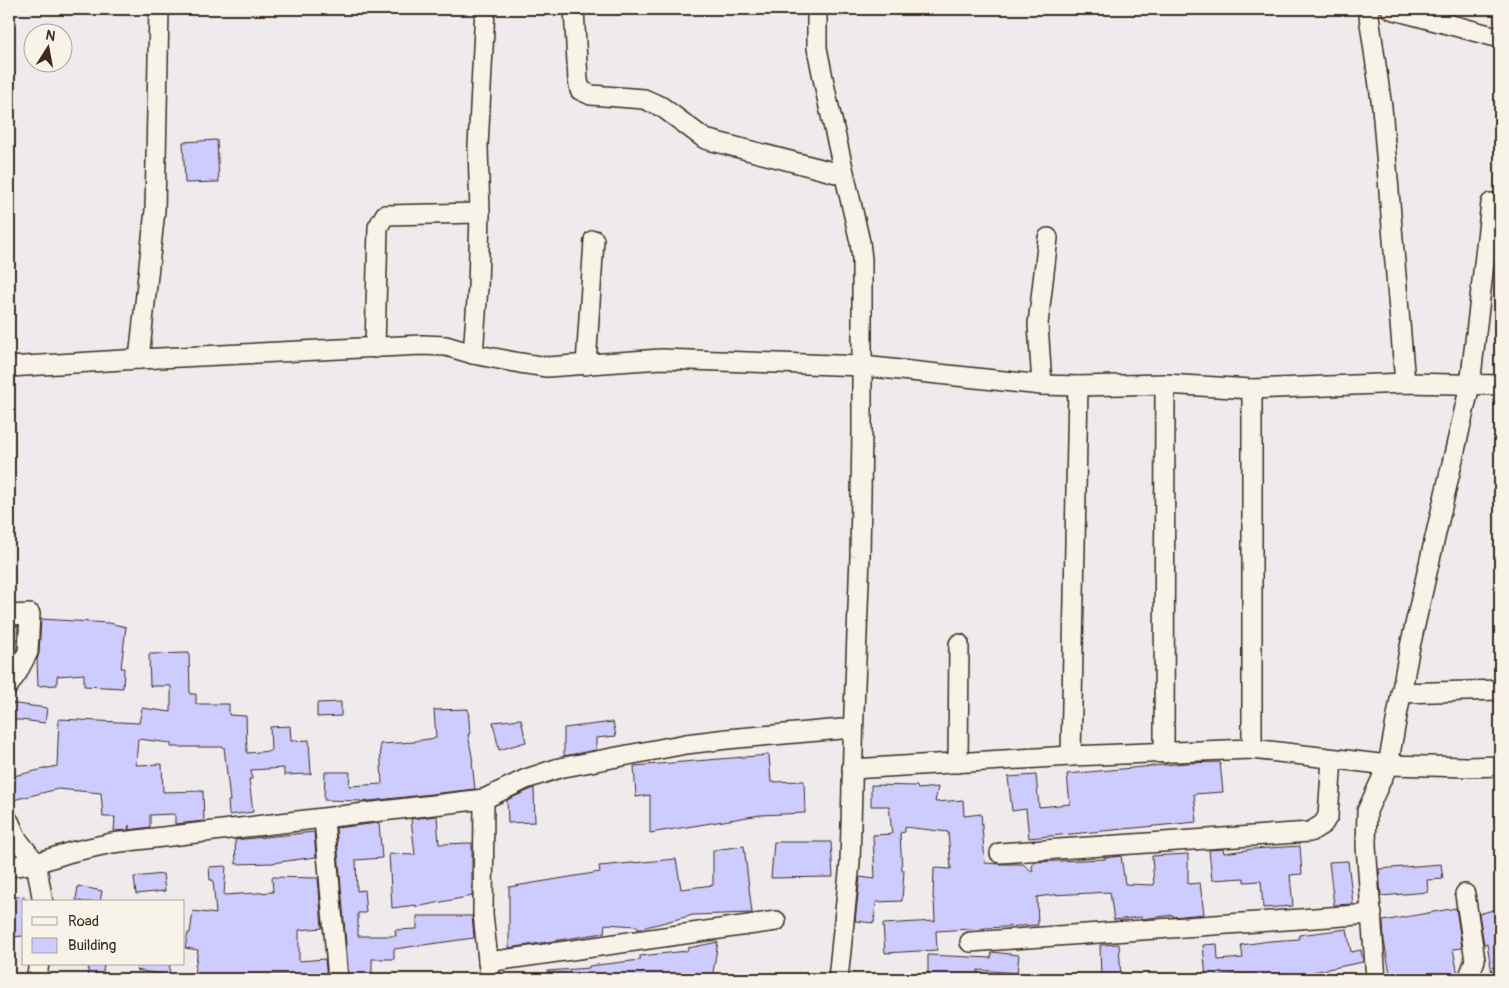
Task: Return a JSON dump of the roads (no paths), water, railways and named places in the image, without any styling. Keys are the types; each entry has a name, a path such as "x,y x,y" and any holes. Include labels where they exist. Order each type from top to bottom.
{"street":[{"path":"139,359 155,210 159,9"},
{"path":"473,354 478,287 480,213 478,147 485,9"},
{"path":"574,9 580,90 591,95 644,99 662,107 705,139 844,175"},
{"path":"818,9 818,48 860,242 862,259 863,366 860,556 850,863 838,979"},
{"path":"1368,9 1382,107 1405,383"},
{"path":"1398,10 1500,38"},
{"path":"1376,979 1366,846 1367,811 1388,766 1409,651 1470,384 1491,203"},
{"path":"375,348 378,228 385,216 480,213"},
{"path":"1042,385 1038,324 1048,238"},
{"path":"586,365 594,240"},
{"path":"9,368 139,359 446,346 520,364 548,367 661,359 863,366 1042,385 1165,384 1252,389 1405,383 1500,385"},
{"path":"1164,753 1165,384"},
{"path":"1071,756 1078,386"},
{"path":"1252,389 1252,749"},
{"path":"9,615 30,614 28,652 9,685"},
{"path":"958,763 959,644"},
{"path":"1401,693 1500,690"},
{"path":"9,867 36,863 71,852 112,843 484,799 526,779 559,768 686,744 727,738 853,728"},
{"path":"852,769 1071,756 1252,749 1388,766 1500,766"},
{"path":"1000,853 1310,832 1323,824 1328,816 1332,759"},
{"path":"484,799 483,914 489,970 776,921"},
{"path":"324,818 338,979"},
{"path":"9,821 18,839 36,863 43,900"},
{"path":"1465,894 1476,960 1468,979"},
{"path":"970,942 1372,914"},
{"path":"36,979 39,966"}]}
